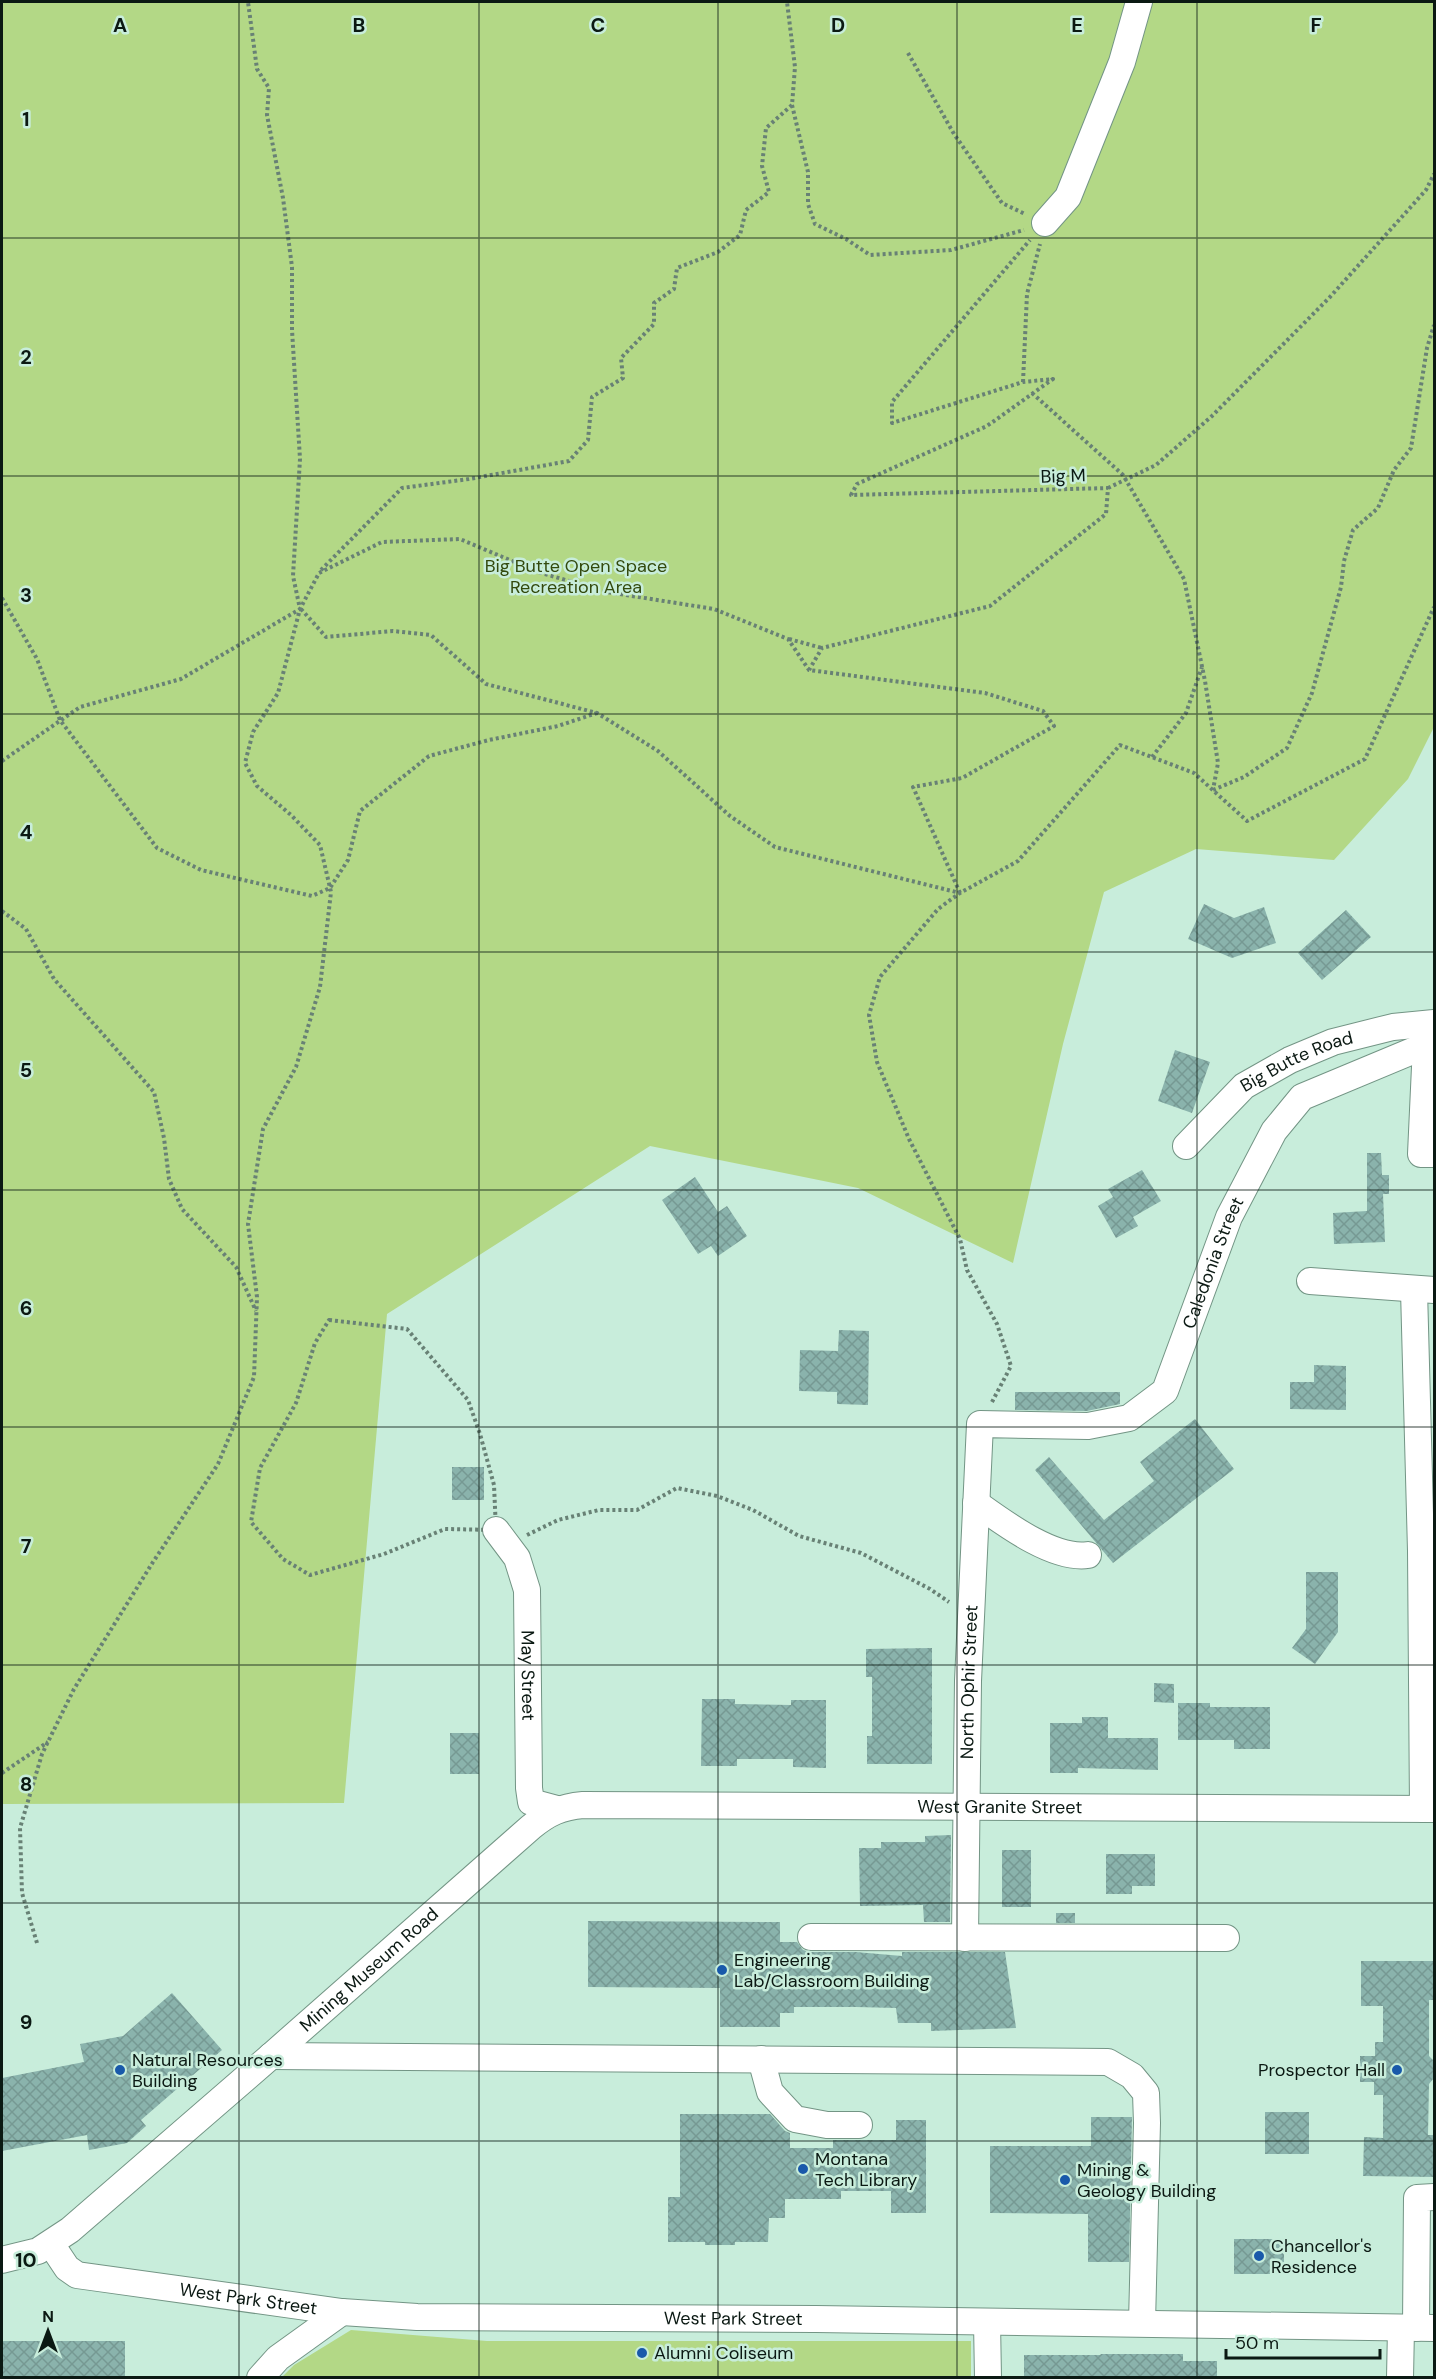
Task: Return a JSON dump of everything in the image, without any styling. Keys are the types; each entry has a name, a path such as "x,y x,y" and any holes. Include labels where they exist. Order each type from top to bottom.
{"street":[{"path":"1045,223 1068,196 1122,62 1139,2"},
{"name":"Big Butte Road","path":"1186,1146 1244,1086 1290,1060 1333,1042 1393,1027 1432,1037"},
{"path":"1432,1037 1421,1154 1434,1154"},
{"name":"Caledonia Street","path":"980,1424 1088,1426 1129,1418 1166,1391 1229,1217 1274,1131 1302,1097 1432,1037"},
{"path":"1311,1281 1424,1290 1429,1809"},
{"name":"North Ophir Street","path":"965,1938 968,1681 980,1424"},
{"path":"976,1503 1010,1527 1050,1547 1078,1556 1088,1555"},
{"name":"May Street","path":"502,1537 517,1558 527,1590 531,1802 562,1808"},
{"name":"West Granite Street","path":"562,1808 583,1805 1429,1809"},
{"name":"Mining Museum Road","path":"2,2260 38,2251 70,2230 531,1827 549,1813 562,1808"},
{"path":"811,1937 1226,1938"},
{"path":"271,2056 1108,2062 1132,2076 1146,2093 1142,2323"},
{"path":"761,2059 770,2092 795,2119 828,2125 859,2125"},
{"path":"1401,2378 1417,2328 1417,2198 1434,2197"},
{"name":"West Park Street","path":"51,2244 67,2268 77,2275 342,2312 417,2317 804,2319 1417,2328"},
{"path":"260,2378 278,2358 342,2312"},
{"path":"987,2322 988,2378"}],"path":[{"path":"248,2 257,69 269,87 267,115 283,198 292,267 292,330 300,459 293,576 300,609 326,637 393,631 430,635 486,684 597,713 658,751 730,816 774,847 960,893"},
{"path":"787,2 795,66 792,105 808,172 808,204 815,224 846,238 870,255 951,250 1045,223"},
{"path":"908,53 954,134 1002,203 1045,223"},
{"path":"38,1943 22,1893 20,1828 42,1754 74,1689 153,1562 218,1464 254,1377 257,1297 248,1224 264,1129 296,1067 320,987 330,888 320,845 291,815 257,786 245,762 253,732 278,693 300,609 319,573 402,488 569,462 588,440 592,397 622,378 621,358 654,324 654,303 674,290 677,268 718,252 740,235 746,210 769,192 762,166 766,128 792,105"},
{"path":"1108,488 1156,465 1212,416 1330,297 1426,190 1434,174"},
{"path":"1023,382 1027,294 1045,223"},
{"name":"Big M","path":"822,648 990,606 1106,514 1108,488 851,495 857,484 987,426 1053,379 1023,382 892,423 892,402 999,274 1045,223"},
{"path":"1213,790 1244,777 1287,748 1312,693 1341,587 1344,561 1353,530 1378,508 1394,470 1411,448 1427,348 1434,325"},
{"path":"1032,393 1123,475 1184,579 1218,763 1213,790"},
{"path":"319,573 382,542 460,539 538,572 608,592 714,609 788,639 822,648 808,670"},
{"path":"2,598 37,659 60,720 157,848 201,870 312,896 330,888 348,860 360,811 429,756 489,740 558,726 597,713"},
{"path":"980,1424 1011,1366 998,1324 968,1270 960,1239 909,1139 877,1062 869,1015 880,976 938,909 960,893 1018,861 1120,745 1194,773 1247,821 1365,759 1434,607"},
{"path":"2,761 80,707 181,679 300,609"},
{"path":"788,639 808,670 985,693 1043,711 1054,726 962,778 913,787 960,893"},
{"path":"1152,757 1186,713 1202,667"},
{"path":"2,911 26,929 54,979 154,1092 164,1138 169,1179 182,1209 236,1267 256,1312"},
{"path":"502,1537 494,1485 468,1400 407,1329 329,1320 315,1343 296,1403 260,1468 251,1522 283,1559 310,1575 384,1554 445,1529 502,1537 599,1510 637,1510 677,1488 717,1496 753,1510 800,1536 861,1554 930,1589 971,1617"},
{"path":"2,1773 49,1741"}],"green space":[{"name":"Big Butte Open Space Recreation Area","path":"2,2 1434,2 1434,727 1408,779 1334,860 1196,849 1104,892 1063,1044 1013,1263 858,1188 650,1146 387,1314 344,1803 2,1804"},
{"name":"Alumni Coliseum","path":"351,2330 487,2341 971,2341 971,2377 282,2377 294,2365"}],"building":[{"path":"1204,904 1234,918 1264,907 1276,943 1232,958 1188,939"},
{"path":"1346,910 1371,937 1322,980 1298,953"},
{"path":"1175,1050 1210,1062 1192,1113 1158,1101"},
{"path":"1367,1153 1381,1153 1382,1175 1389,1175 1389,1194 1383,1194 1385,1242 1334,1244 1333,1213 1367,1211"},
{"path":"1142,1170 1161,1201 1133,1217 1138,1226 1116,1238 1098,1206 1113,1197 1108,1189"},
{"path":"695,1177 718,1212 727,1206 747,1236 718,1256 711,1246 698,1254 662,1200"},
{"path":"839,1330 869,1331 868,1405 837,1404 837,1392 799,1391 800,1350 838,1351"},
{"path":"1314,1365 1346,1366 1346,1410 1290,1409 1290,1382 1314,1382"},
{"path":"1015,1392 1120,1392 1120,1404 1087,1411 1015,1410"},
{"path":"1195,1419 1234,1469 1113,1563 1035,1470 1049,1457 1104,1520 1154,1481 1140,1462"},
{"path":"452,1467 484,1467 484,1500 452,1500"},
{"path":"1306,1572 1338,1572 1338,1632 1315,1664 1292,1648 1306,1629"},
{"path":"932,1648 932,1764 867,1764 867,1736 872,1736 872,1677 866,1677 866,1649"},
{"path":"1154,1683 1174,1684 1174,1703 1154,1702"},
{"path":"702,1699 735,1699 735,1704 791,1705 791,1700 826,1700 826,1768 793,1767 793,1759 737,1759 737,1766 701,1766"},
{"path":"1178,1703 1210,1703 1210,1707 1270,1707 1270,1749 1234,1749 1234,1740 1178,1740"},
{"path":"1082,1717 1108,1717 1108,1738 1158,1738 1158,1770 1078,1768 1078,1773 1050,1773 1050,1723 1082,1723"},
{"path":"450,1733 479,1733 479,1774 450,1774"},
{"path":"951,1835 950,1922 924,1922 923,1905 860,1906 859,1848 881,1848 881,1842 925,1842 925,1836"},
{"path":"1002,1850 1031,1850 1031,1907 1002,1907"},
{"path":"1106,1854 1155,1854 1155,1886 1132,1886 1132,1894 1106,1894"},
{"path":"1056,1913 1075,1913 1075,1923 1056,1923"},
{"name":"Engineering Lab/Classroom Building","path":"588,1921 780,1922 780,1942 797,1942 803,1950 810,1952 856,1952 902,1956 902,1952 1005,1952 1016,2028 931,2031 931,2023 898,2023 896,2008 856,2007 794,2007 794,2013 780,2013 780,2027 720,2027 720,1988 588,1987"},
{"name":"Prospector Hall","path":"1361,1961 1434,1961 1434,2000 1429,2000 1429,2056 1434,2061 1434,2078 1429,2084 1428,2135 1434,2135 1434,2177 1363,2176 1364,2137 1383,2138 1383,2095 1374,2095 1374,2082 1360,2082 1360,2056 1375,2056 1375,2042 1383,2042 1383,2006 1361,2006"},
{"name":"Natural Resources Building","path":"172,1993 222,2050 141,2120 146,2126 127,2143 89,2150 87,2135 2,2151 2,2078 84,2062 80,2044 123,2036"},
{"path":"1265,2112 1309,2112 1309,2154 1265,2154"},
{"name":"Montana Tech Library","path":"680,2114 770,2114 785,2131 790,2133 790,2148 833,2148 833,2140 896,2140 896,2120 926,2120 926,2213 891,2213 891,2191 841,2191 841,2199 785,2199 785,2218 769,2218 768,2242 705,2245 705,2242 668,2242 668,2197 680,2197"},
{"name":"Mining & Geology Building","path":"1091,2117 1132,2117 1129,2262 1088,2262 1088,2214 990,2213 990,2146 1091,2146"},
{"name":"Chancellor's Residence","path":"1234,2239 1284,2239 1284,2274 1234,2274"},
{"path":"2,2341 125,2341 125,2378 2,2378"},
{"path":"1183,2354 1183,2361 1217,2361 1217,2378 1024,2378 1024,2355"}],"place":[{"name":"Engineering Lab/Classroom Building","path":"722,1970"},
{"name":"Natural Resources Building","path":"120,2070"},
{"name":"Prospector Hall","path":"1397,2070"},
{"name":"Montana Tech Library","path":"803,2169"},
{"name":"Mining & Geology Building","path":"1065,2180"},
{"name":"Chancellor's Residence","path":"1259,2256"},
{"name":"Alumni Coliseum","path":"642,2353"}]}
